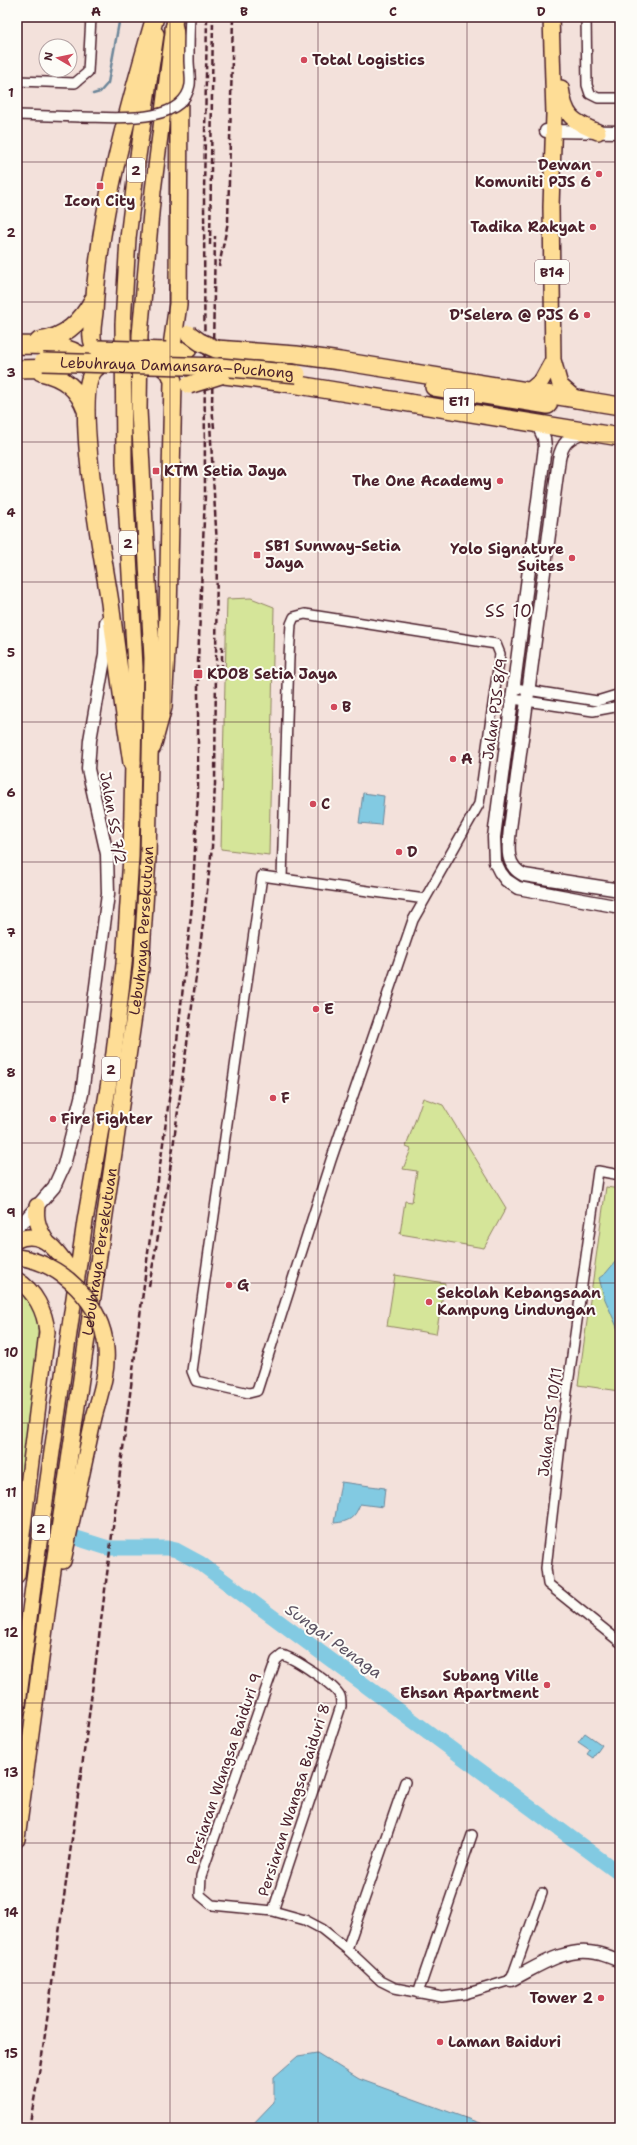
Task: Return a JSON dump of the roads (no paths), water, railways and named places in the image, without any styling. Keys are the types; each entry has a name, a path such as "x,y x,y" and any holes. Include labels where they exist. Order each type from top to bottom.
{"highway":[{"path":"132,763 105,571 91,488 86,410 94,372 91,347 103,226 119,146 155,17"},
{"path":"152,747 163,707 168,615 173,409 172,376 170,372 169,357 178,304 179,60 175,23"},
{"path":"19,344 49,340 65,333 86,314 95,298"},
{"path":"178,304 181,319 189,334 200,342 219,349"},
{"path":"19,344 66,348 91,347 169,357 179,365 192,371 620,437"},
{"name":"Lebuhraya Damansara–Puchong","path":"19,344 187,355 298,365 381,376 461,392 620,415"},
{"path":"22,366 65,367 91,347"},
{"path":"94,372 169,357 188,349 219,349 340,361 620,406"},
{"path":"22,366 64,381 80,395 86,410"},
{"name":"Lebuhraya Damansara–Puchong","path":"22,366 220,367 297,374 620,426"},
{"path":"173,409 178,397 189,385 223,375"}],"main road":[{"name":"Lebuhraya Persekutuan","path":"17,1711 84,1221 114,1053 124,964 131,857 135,667 124,463 123,324 130,223 158,17"},
{"name":"B14","path":"544,17 549,131"},
{"name":"B14","path":"551,17 552,50 547,196 551,207 553,360 560,385 577,400"},
{"name":"Lebuhraya Persekutuan","path":"17,1839 50,1591 140,975 148,858 152,747 152,658 139,410 140,335 152,198 175,23"},
{"path":"552,50 560,79 563,105 568,114 578,124 598,132"},
{"name":"B14","path":"529,391 542,380 553,360"},
{"path":"37,1206 36,1215 38,1226 76,1279"},
{"path":"17,1240 33,1238 48,1242"},
{"path":"17,1257 37,1262 54,1270 80,1291 97,1317 106,1347 104,1375 62,1570 50,1591"},
{"path":"17,1280 36,1298 42,1310 47,1332 18,1568"}],"street":[{"path":"17,81 75,83 88,72 91,17"},
{"path":"17,115 135,117 156,115 172,109 183,100 190,85 190,17"},
{"path":"586,17 587,85 590,94 598,98 620,98"},
{"path":"549,131 620,132"},
{"name":"Jalan PJS 8/9","path":"537,423 544,438 545,447 514,694 500,786 493,852 495,862 500,872 512,884 530,892 620,907"},
{"name":"Jalan PJS 8/9","path":"512,884 513,868 509,858 508,847 560,450 569,438 584,432"},
{"name":"Jalan SS 7/2","path":"17,1226 54,1187 64,1165 82,1094 108,894 107,854 88,770 90,740 105,654 107,615 105,571"},
{"path":"282,878 289,657 291,624 294,617 305,614 496,644 500,654 479,804 425,899 413,920 389,987 263,1383 257,1391 249,1393 196,1381 192,1371 262,876 425,899"},
{"path":"514,694 597,701 620,694"},
{"path":"528,696 593,711 620,706"},
{"path":"483,782 500,786"},
{"path":"513,868 524,875 620,890"},
{"name":"Jalan PJS 10/11","path":"620,1174 598,1171 563,1420 546,1568 548,1584 620,1642"},
{"name":"Persiaran Wangsa Baiduri 8","path":"273,1911 341,1706 340,1696 335,1689 303,1665 282,1655"},
{"name":"Persiaran Wangsa Baiduri 9","path":"273,1911 212,1905 200,1895 201,1876 276,1660 282,1655"},
{"path":"347,1949 405,1782"},
{"path":"418,1993 472,1835"},
{"path":"511,1980 542,1893"},
{"path":"273,1911 287,1914 322,1929 347,1949 381,1981 395,1988 442,1998 511,1980 560,1956 576,1952 596,1953 620,1961"}],"water":[{"path":"363,793 384,796 381,825 359,823"},
{"path":"620,1256 620,1334 604,1297 599,1278 606,1273"},
{"path":"341,1482 385,1488 383,1507 360,1504 354,1516 344,1522 334,1523"},
{"path":"585,1733 602,1745 593,1758 587,1754 590,1750 578,1742"},
{"path":"317,2053 359,2079 493,2128 249,2128 274,2102 274,2077 298,2056"}],"waterway":[{"path":"93,94 100,92 108,83 120,17"},
{"name":"Sungai Penaga","path":"17,1519 108,1548 167,1548 176,1550 200,1563 620,1874"}],"railway":[{"path":"29,2128 42,2056 88,1723 148,1253 177,1041 192,906 198,794 198,662 205,495 204,193 207,17"},
{"path":"210,245 213,17"},
{"path":"219,266 228,222 233,17"},
{"path":"214,428 212,406 215,236"},
{"path":"149,1286 170,1170 212,847 215,784 217,546 210,423"},
{"path":"222,646 222,666"}],"place":[{"name":"Total Logistics","path":"304,60"},
{"name":"Dewan Komuniti PJS 6","path":"599,174"},
{"name":"Icon City","path":"100,186"},
{"name":"Tadika Rakyat","path":"593,227"},
{"name":"D'Selera @ PJS 6","path":"587,315"},
{"name":"KTM Setia Jaya","path":"156,471"},
{"name":"The One Academy","path":"500,481"},
{"name":"SB1 Sunway-Setia Jaya","path":"257,555"},
{"name":"Yolo Signature Suites","path":"572,558"},
{"name":"KD08 Setia Jaya","path":"198,674"},
{"name":"B","path":"334,707"},
{"name":"A","path":"453,759"},
{"name":"C","path":"313,804"},
{"name":"D","path":"399,852"},
{"name":"E","path":"316,1009"},
{"name":"F","path":"273,1098"},
{"name":"Fire Fighter","path":"53,1119"},
{"name":"G","path":"229,1285"},
{"name":"Sekolah Kebangsaan Kampung Lindungan","path":"429,1302"},
{"name":"Subang Ville Ehsan Apartment","path":"547,1685"},
{"name":"Tower 2","path":"601,1998"},
{"name":"Laman Baiduri","path":"440,2042"}],"district":[{"name":"SS 10","path":"509,611"}]}
